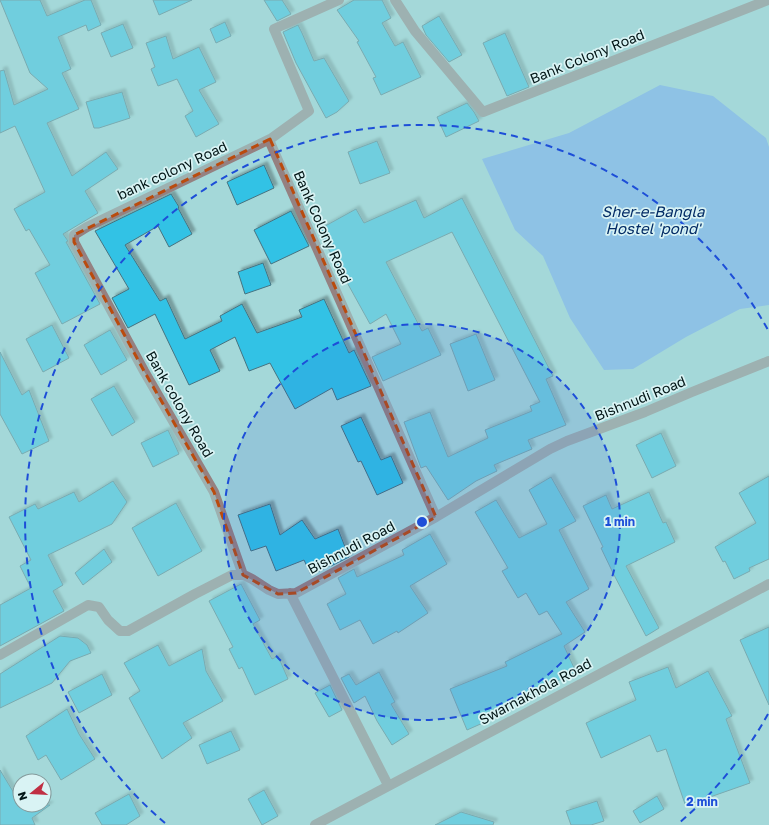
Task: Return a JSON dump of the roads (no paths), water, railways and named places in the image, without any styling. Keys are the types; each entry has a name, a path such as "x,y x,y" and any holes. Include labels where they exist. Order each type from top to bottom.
{"street":[{"path":"270,139 309,111 274,29 339,0"},
{"name":"Bank Colony Road","path":"395,0 416,31 483,112 768,0"},
{"name":"bank colony Road","path":"87,226 270,139"},
{"name":"Bank Colony Road","path":"270,139 269,140 272,147 436,518"},
{"name":"Bank colony Road","path":"87,226 74,234 74,242 144,372 214,492 242,575"},
{"name":"Bishnudi Road","path":"290,594 296,593 436,518 550,449 769,361"},
{"path":"232,544 242,575"},
{"path":"0,655 88,605 99,607 108,620 120,631 128,632 227,577 232,575 242,575 278,594 290,594 388,785"},
{"name":"Swarnakhola Road","path":"315,825 769,584"}],"water":[{"name":"Sher-e-Bangla Hostel 'pond'","path":"660,85 713,96 766,138 769,147 769,305 740,309 686,337 633,369 604,370 570,318 543,256 515,230 482,159 569,133"}]}
